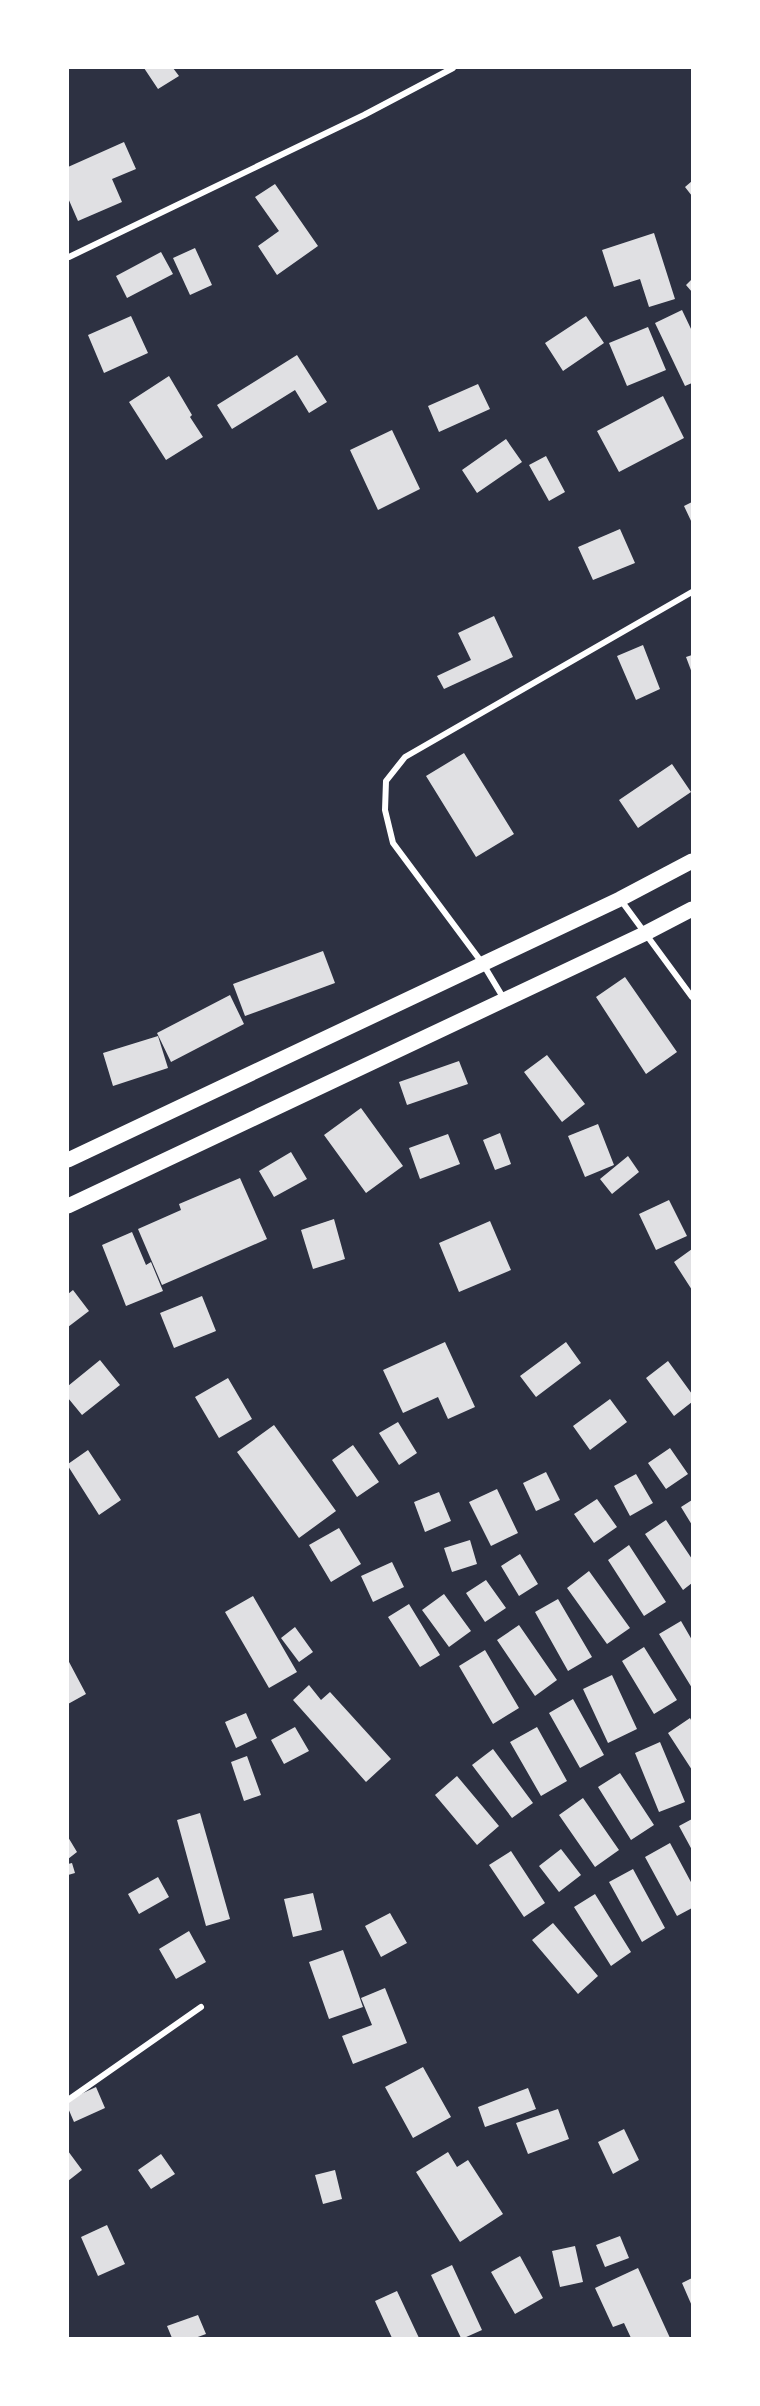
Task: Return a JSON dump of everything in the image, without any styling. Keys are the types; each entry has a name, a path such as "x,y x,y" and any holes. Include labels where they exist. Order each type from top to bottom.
{"main road":[{"path":"68,1160 620,899 693,861"},
{"path":"68,1206 693,909"}],"street":[{"path":"69,257 364,115 453,68"},
{"path":"504,999 483,964 393,843 385,810 386,781 405,757 693,592"},
{"path":"620,899 693,997"},
{"path":"68,2100 201,2007"}],"building":[{"path":"144,68 173,68 179,76 158,89"},
{"path":"124,142 136,169 112,179 122,202 78,221 68,198 68,167"},
{"path":"692,181 692,196 685,187"},
{"path":"275,184 318,246 277,275 258,246 279,231 255,197"},
{"path":"654,233 675,299 649,307 640,279 614,287 602,250"},
{"path":"195,248 212,285 190,295 173,258"},
{"path":"161,252 173,274 127,298 116,276"},
{"path":"692,279 692,292 686,285"},
{"path":"682,310 692,331 692,383 685,386 655,323"},
{"path":"131,316 148,353 104,373 88,335"},
{"path":"586,316 604,343 563,371 545,343"},
{"path":"648,327 666,370 627,386 609,343"},
{"path":"297,355 327,402 309,413 295,390 232,429 217,405"},
{"path":"169,376 203,437 166,460 129,402"},
{"path":"478,384 490,409 439,432 428,406"},
{"path":"663,396 684,438 619,472 597,431"},
{"path":"392,430 420,489 378,510 350,450"},
{"path":"506,439 522,462 477,493 462,470"},
{"path":"546,456 565,492 549,501 529,465"},
{"path":"692,502 692,523 684,506"},
{"path":"620,529 635,563 593,580 578,547"},
{"path":"494,616 513,657 444,689 437,676 471,660 458,633"},
{"path":"643,645 660,689 636,700 617,656"},
{"path":"692,655 692,673 686,657"},
{"path":"464,753 514,834 476,857 426,776"},
{"path":"672,764 691,792 638,828 619,800"},
{"path":"323,951 335,983 245,1016 233,984"},
{"path":"625,977 677,1052 646,1074 596,997"},
{"path":"230,995 244,1024 171,1062 157,1033"},
{"path":"158,1036 168,1068 113,1086 103,1053"},
{"path":"547,1055 585,1104 562,1122 524,1072"},
{"path":"459,1061 468,1084 407,1105 399,1082"},
{"path":"361,1108 403,1166 366,1193 324,1135"},
{"path":"598,1124 614,1165 585,1177 568,1136"},
{"path":"500,1133 511,1164 495,1170 483,1140"},
{"path":"448,1134 460,1164 420,1179 409,1148"},
{"path":"291,1152 307,1179 274,1197 259,1171"},
{"path":"628,1156 639,1172 612,1194 600,1179"},
{"path":"240,1178 267,1239 162,1285 138,1229 181,1210 179,1204"},
{"path":"669,1200 687,1236 656,1250 639,1214"},
{"path":"334,1219 345,1259 313,1269 301,1230"},
{"path":"490,1221 511,1270 459,1292 439,1243"},
{"path":"132,1232 146,1265 151,1262 163,1291 126,1306 102,1245"},
{"path":"692,1249 692,1290 674,1262"},
{"path":"73,1290 89,1311 68,1327 68,1294"},
{"path":"202,1296 216,1331 174,1348 160,1313"},
{"path":"445,1342 475,1407 448,1419 438,1397 403,1413 383,1370"},
{"path":"566,1342 581,1363 536,1397 520,1376"},
{"path":"100,1360 120,1385 82,1415 68,1398 68,1386"},
{"path":"668,1361 692,1394 692,1402 674,1416 646,1378"},
{"path":"228,1378 252,1419 219,1438 195,1397"},
{"path":"610,1399 627,1422 590,1450 573,1426"},
{"path":"398,1422 417,1453 399,1465 379,1433"},
{"path":"274,1425 336,1511 299,1538 237,1452"},
{"path":"353,1445 379,1482 357,1497 332,1460"},
{"path":"670,1448 688,1474 666,1489 648,1463"},
{"path":"88,1450 121,1500 99,1515 68,1466"},
{"path":"546,1472 560,1500 536,1511 523,1483"},
{"path":"636,1474 653,1503 630,1516 614,1486"},
{"path":"497,1489 518,1533 491,1546 469,1502"},
{"path":"439,1492 451,1521 425,1532 414,1502"},
{"path":"597,1499 617,1527 594,1543 574,1514"},
{"path":"692,1500 692,1525 681,1507"},
{"path":"666,1520 692,1559 692,1583 683,1590 645,1534"},
{"path":"339,1528 361,1564 331,1582 309,1545"},
{"path":"470,1540 477,1564 452,1572 444,1548"},
{"path":"629,1545 666,1602 644,1616 608,1560"},
{"path":"520,1554 538,1584 519,1596 501,1566"},
{"path":"392,1562 404,1587 373,1602 361,1576"},
{"path":"589,1571 630,1628 607,1644 567,1588"},
{"path":"486,1580 506,1608 485,1622 466,1593"},
{"path":"444,1594 471,1631 449,1647 422,1610"},
{"path":"253,1596 297,1672 269,1688 225,1612"},
{"path":"558,1599 592,1657 568,1671 535,1612"},
{"path":"409,1604 440,1655 420,1667 388,1617"},
{"path":"681,1621 692,1640 692,1688 659,1634"},
{"path":"519,1625 557,1680 535,1696 497,1640"},
{"path":"295,1627 313,1652 299,1662 281,1638"},
{"path":"644,1647 677,1700 654,1714 622,1661"},
{"path":"485,1650 519,1708 493,1724 459,1666"},
{"path":"68,1660 86,1694 68,1704"},
{"path":"612,1675 637,1729 608,1743 583,1689"},
{"path":"309,1685 321,1700 330,1692 391,1759 366,1782 293,1700"},
{"path":"573,1699 604,1755 580,1768 549,1713"},
{"path":"246,1713 257,1738 236,1748 225,1722"},
{"path":"690,1718 692,1722 692,1770 668,1733"},
{"path":"295,1727 309,1751 284,1764 271,1740"},
{"path":"537,1727 567,1781 541,1796 510,1742"},
{"path":"660,1742 685,1802 659,1812 635,1753"},
{"path":"493,1749 533,1803 512,1818 472,1765"},
{"path":"247,1756 261,1795 244,1801 231,1762"},
{"path":"620,1773 654,1825 631,1840 598,1787"},
{"path":"457,1776 499,1826 477,1845 435,1795"},
{"path":"583,1798 619,1850 595,1867 559,1815"},
{"path":"200,1813 230,1919 206,1926 177,1820"},
{"path":"692,1819 692,1850 679,1826"},
{"path":"68,1837 77,1852 68,1859"},
{"path":"670,1843 692,1884 692,1908 677,1916 645,1857"},
{"path":"561,1849 581,1875 559,1892 539,1866"},
{"path":"511,1851 545,1903 524,1917 489,1865"},
{"path":"72,1863 75,1873 68,1875 68,1864"},
{"path":"633,1869 665,1928 642,1942 609,1882"},
{"path":"158,1877 169,1897 139,1914 128,1894"},
{"path":"313,1893 322,1930 293,1937 284,1899"},
{"path":"595,1894 631,1952 611,1966 574,1907"},
{"path":"390,1913 407,1943 381,1957 365,1926"},
{"path":"553,1923 598,1976 578,1994 532,1940"},
{"path":"189,1931 206,1962 176,1979 159,1949"},
{"path":"343,1950 363,2007 329,2019 309,1962"},
{"path":"385,1988 407,2043 353,2064 342,2036 372,2025 361,1998"},
{"path":"423,2067 451,2117 413,2138 385,2087"},
{"path":"96,2087 105,2108 74,2122 68,2108 68,2100"},
{"path":"528,2088 536,2109 485,2127 478,2107"},
{"path":"558,2109 569,2139 528,2154 516,2123"},
{"path":"624,2129 639,2160 613,2174 598,2142"},
{"path":"68,2151 82,2170 68,2181"},
{"path":"448,2152 457,2167 468,2160 503,2214 460,2242 416,2172"},
{"path":"161,2154 175,2174 151,2189 138,2170"},
{"path":"335,2170 342,2199 323,2204 315,2175"},
{"path":"107,2225 125,2264 98,2276 81,2237"},
{"path":"620,2236 629,2258 605,2267 596,2245"},
{"path":"575,2246 583,2282 560,2287 552,2251"},
{"path":"520,2256 543,2298 515,2314 491,2272"},
{"path":"452,2265 482,2330 464,2338 461,2338 431,2275"},
{"path":"638,2268 670,2338 631,2338 624,2323 613,2327 595,2288"},
{"path":"692,2278 692,2306 682,2283"},
{"path":"397,2291 419,2338 392,2338 375,2301"},
{"path":"198,2315 206,2334 195,2338 172,2338 167,2326"}]}
